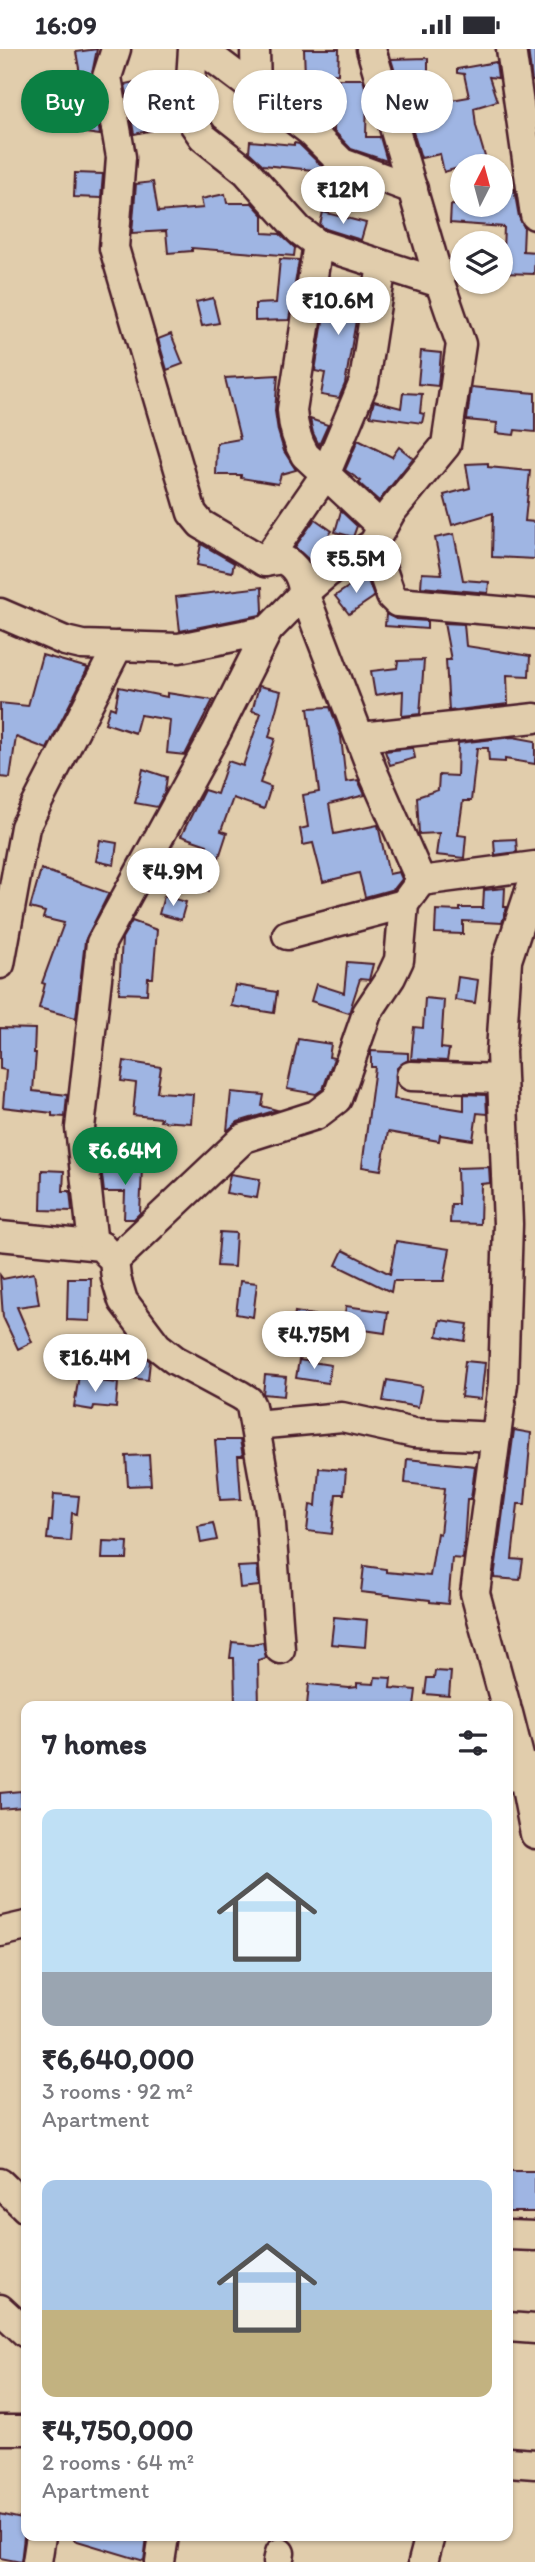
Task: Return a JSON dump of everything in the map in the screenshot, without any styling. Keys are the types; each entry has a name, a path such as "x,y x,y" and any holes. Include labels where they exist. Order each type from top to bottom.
{"street":[{"path":"116,49 107,78 121,157 114,239 116,258 192,513 201,524 265,562 282,559 290,563 301,578 304,593 372,770 421,881"},
{"path":"193,49 190,95 194,124 204,137 246,171 299,230 318,244 440,283"},
{"path":"201,49 233,73"},
{"path":"256,49 256,70"},
{"path":"280,1649 270,1511 248,1400 175,1360 157,1346 122,1301 116,1278 104,1253 80,1128 101,943 216,733 268,630 304,593 377,535 391,512 446,445 461,344 440,283 371,49"},
{"path":"511,49 535,215"},
{"path":"312,133 342,163 413,189"},
{"path":"318,244 292,410 297,443 305,456 377,535 391,596 397,602 535,614"},
{"path":"265,562 325,475 367,373 382,265"},
{"path":"0,613 65,641 82,645 179,648 268,630"},
{"path":"0,964 25,827 118,646"},
{"path":"361,737 535,717"},
{"path":"0,1236 104,1253 244,1138 316,1115 337,1100 365,1018 399,960 404,904 421,881 535,866"},
{"path":"505,1701 475,1593 503,1384 508,1224 501,1079 507,960 535,876"},
{"path":"287,935 404,904"},
{"path":"411,1076 501,1079"},
{"path":"255,1425 342,1417 414,1433 496,1437"},
{"path":"513,1734 535,1834"},
{"path":"0,1932 21,1927"},
{"path":"0,2183 21,2203"},
{"path":"513,2235 535,2236"},
{"path":"0,2309 21,2328"},
{"path":"513,2327 535,2329"},
{"path":"0,2430 21,2430"},
{"path":"513,2462 535,2464"},
{"path":"37,2562 40,2541"},
{"path":"160,2562 163,2541"},
{"path":"423,2562 429,2541"}],"building":[{"path":"97,49 93,70 79,70 76,52"},
{"path":"304,49 339,49 338,70 305,70"},
{"path":"528,49 535,49 535,81 532,81"},
{"path":"428,58 428,70 394,70 391,59"},
{"path":"496,62 498,78 489,77 497,101 474,108 484,154 450,154 450,170 444,172 440,154 421,158 413,133 453,133 453,100 469,97 464,74 457,73 457,69"},
{"path":"347,79 361,79 361,133 366,133 366,137 380,137 387,161 351,149 336,133 347,133"},
{"path":"250,141 299,144 331,175 329,204 310,202 313,170 263,165 249,152"},
{"path":"75,173 103,174 101,198 74,197"},
{"path":"153,182 158,212 203,208 201,199 225,194 227,203 252,203 263,215 263,233 280,234 295,248 294,256 192,248 192,251 168,253 166,231 132,233 136,184"},
{"path":"514,189 519,217 524,227 523,251 535,252 534,274 513,273 513,231 504,231 504,227 450,223 450,217 513,217"},
{"path":"323,212 366,223 361,240 320,225"},
{"path":"280,259 299,260 289,320 255,321 255,304 276,303"},
{"path":"329,283 362,286 345,384 339,398 321,395 325,373 315,371"},
{"path":"213,298 219,323 202,326 196,302"},
{"path":"171,334 183,364 167,370 158,339"},
{"path":"421,351 441,353 438,386 418,384"},
{"path":"278,375 275,411 278,431 284,451 296,470 281,474 278,484 241,478 241,475 216,475 217,443 240,439 225,378"},
{"path":"471,387 535,393 535,432 515,430 514,435 496,433 497,423 467,420"},
{"path":"403,393 422,394 422,423 370,416 374,401 401,408"},
{"path":"310,419 328,425 319,445 313,433"},
{"path":"358,440 392,457 399,447 413,458 379,501 359,483 361,481 345,470"},
{"path":"488,463 488,467 530,471 525,521 535,522 535,559 492,557 493,513 452,525 444,495 470,488 466,464"},
{"path":"341,511 357,526 353,537 335,532"},
{"path":"315,519 332,531 309,560 295,547"},
{"path":"454,534 463,580 489,582 488,593 421,587 422,573 442,574 435,538"},
{"path":"201,544 234,563 232,572 197,565"},
{"path":"366,575 374,597 349,614 335,596"},
{"path":"262,587 263,611 260,615 180,631 176,597"},
{"path":"386,614 396,619 427,621 427,629 385,626"},
{"path":"444,623 464,624 466,646 530,656 529,676 507,675 508,704 449,711 446,660 451,660"},
{"path":"42,655 88,668 47,749 16,737 10,778 0,777 0,703 28,706"},
{"path":"424,660 420,714 402,716 403,691 375,695 371,671 397,668 398,661"},
{"path":"259,686 281,691 269,737 275,739 260,783 271,787 264,809 233,798 221,831 227,833 208,891 195,887 207,845 181,836 204,790 217,794 228,761 243,766 261,713 252,711"},
{"path":"119,687 167,697 167,693 213,700 185,755 167,753 170,720 140,715 135,733 105,723 110,707 115,709"},
{"path":"330,707 341,737 346,782 358,780 365,795 329,804 334,834 378,825 389,874 399,872 402,879 394,889 365,897 359,873 323,882 313,843 303,845 300,829 308,827 303,795 319,792 308,708"},
{"path":"513,737 535,741 535,764 505,759 505,762 489,761 488,748 477,748 471,801 463,801 458,835 466,836 464,858 436,855 439,833 419,834 417,797 438,790 439,775 457,776 458,743"},
{"path":"413,748 415,758 390,765 385,751"},
{"path":"143,769 167,777 165,792 157,807 135,803"},
{"path":"516,839 517,852 495,855 494,840"},
{"path":"100,840 117,843 114,865 96,861"},
{"path":"41,869 109,893 85,941 76,1018 39,1008 45,984 42,983 64,923 43,918 45,912 30,908"},
{"path":"505,888 504,907 507,907 502,923 463,921 463,934 435,933 436,910 483,908 484,890"},
{"path":"164,896 186,902 181,920 159,914"},
{"path":"132,921 157,930 153,978 148,978 147,994 119,993 122,938"},
{"path":"347,962 373,964 369,980 360,979 349,1013 311,1001 316,984 344,993"},
{"path":"458,977 478,980 475,1003 455,1000"},
{"path":"235,985 277,992 274,1013 231,1006"},
{"path":"425,998 444,1000 441,1048 449,1049 447,1061 411,1059 414,1027 423,1028"},
{"path":"0,1028 35,1029 33,1091 67,1095 65,1117 3,1107 6,1070 0,1069"},
{"path":"298,1039 331,1044 329,1057 334,1058 323,1089 316,1094 287,1089"},
{"path":"371,1051 408,1053 408,1060 397,1068 394,1099 464,1110 464,1094 486,1095 487,1114 477,1113 473,1140 440,1135 439,1141 388,1132 381,1170 362,1167 375,1067 371,1067"},
{"path":"124,1061 161,1067 157,1092 193,1094 191,1123 160,1121 161,1118 133,1115 136,1083 121,1081"},
{"path":"231,1092 264,1095 262,1106 277,1110 238,1122 227,1131"},
{"path":"101,1167 142,1168 140,1213 134,1219 124,1219 125,1192 104,1192"},
{"path":"489,1167 490,1183 481,1184 480,1224 450,1223 451,1204 458,1204 457,1168"},
{"path":"42,1170 64,1171 63,1191 70,1191 72,1211 41,1210"},
{"path":"230,1174 260,1179 257,1198 226,1193"},
{"path":"220,1232 236,1233 234,1267 217,1266"},
{"path":"396,1241 450,1249 444,1281 393,1281 391,1292 336,1265 343,1250 390,1274"},
{"path":"34,1273 39,1304 17,1307 32,1342 18,1349 3,1317 0,1275 3,1279"},
{"path":"68,1278 91,1278 90,1321 67,1320"},
{"path":"240,1281 257,1283 253,1317 236,1314"},
{"path":"346,1306 388,1312 385,1333 343,1327"},
{"path":"295,1312 314,1315 309,1344 290,1341"},
{"path":"440,1320 468,1324 465,1341 437,1336"},
{"path":"131,1354 143,1355 150,1361 148,1380 129,1378"},
{"path":"299,1360 331,1365 328,1383 296,1378"},
{"path":"465,1361 485,1363 481,1399 461,1397"},
{"path":"79,1375 97,1378 97,1381 118,1383 116,1408 94,1406 93,1410 74,1407"},
{"path":"265,1375 286,1377 284,1396 263,1394"},
{"path":"387,1380 422,1386 418,1407 383,1401"},
{"path":"514,1430 531,1433 525,1504 518,1504 512,1559 523,1560 520,1580 494,1578"},
{"path":"215,1440 240,1440 243,1456 238,1456 241,1499 220,1500"},
{"path":"149,1455 151,1485 128,1486 126,1456"},
{"path":"407,1459 475,1466 471,1499 467,1499 463,1559 452,1558 448,1604 361,1592 364,1566 386,1569 386,1572 430,1576 437,1533 440,1534 445,1488 405,1483"},
{"path":"319,1468 346,1470 344,1494 336,1494 332,1534 307,1531 310,1505 316,1506"},
{"path":"54,1494 79,1496 77,1514 72,1513 70,1541 47,1539 49,1521 52,1521"},
{"path":"213,1523 217,1540 201,1543 198,1526"},
{"path":"103,1541 128,1542 127,1559 102,1559"},
{"path":"257,1566 259,1586 240,1588 238,1567"},
{"path":"334,1617 367,1620 365,1647 331,1644"},
{"path":"232,1642 263,1642 266,1658 258,1660 259,1701 235,1701 234,1658 230,1658"},
{"path":"435,1671 451,1672 449,1696 425,1694 427,1678 434,1678"},
{"path":"375,1677 391,1678 390,1688 416,1690 415,1701 307,1701 309,1684 349,1688 357,1687 357,1683 374,1684"},
{"path":"21,1791 21,1807 0,1809 0,1793"},
{"path":"513,2171 535,2171 535,2212 513,2212"},
{"path":"0,2514 21,2519 21,2541 24,2541 21,2562 0,2558"},
{"path":"77,2541 146,2541 144,2561"}]}
